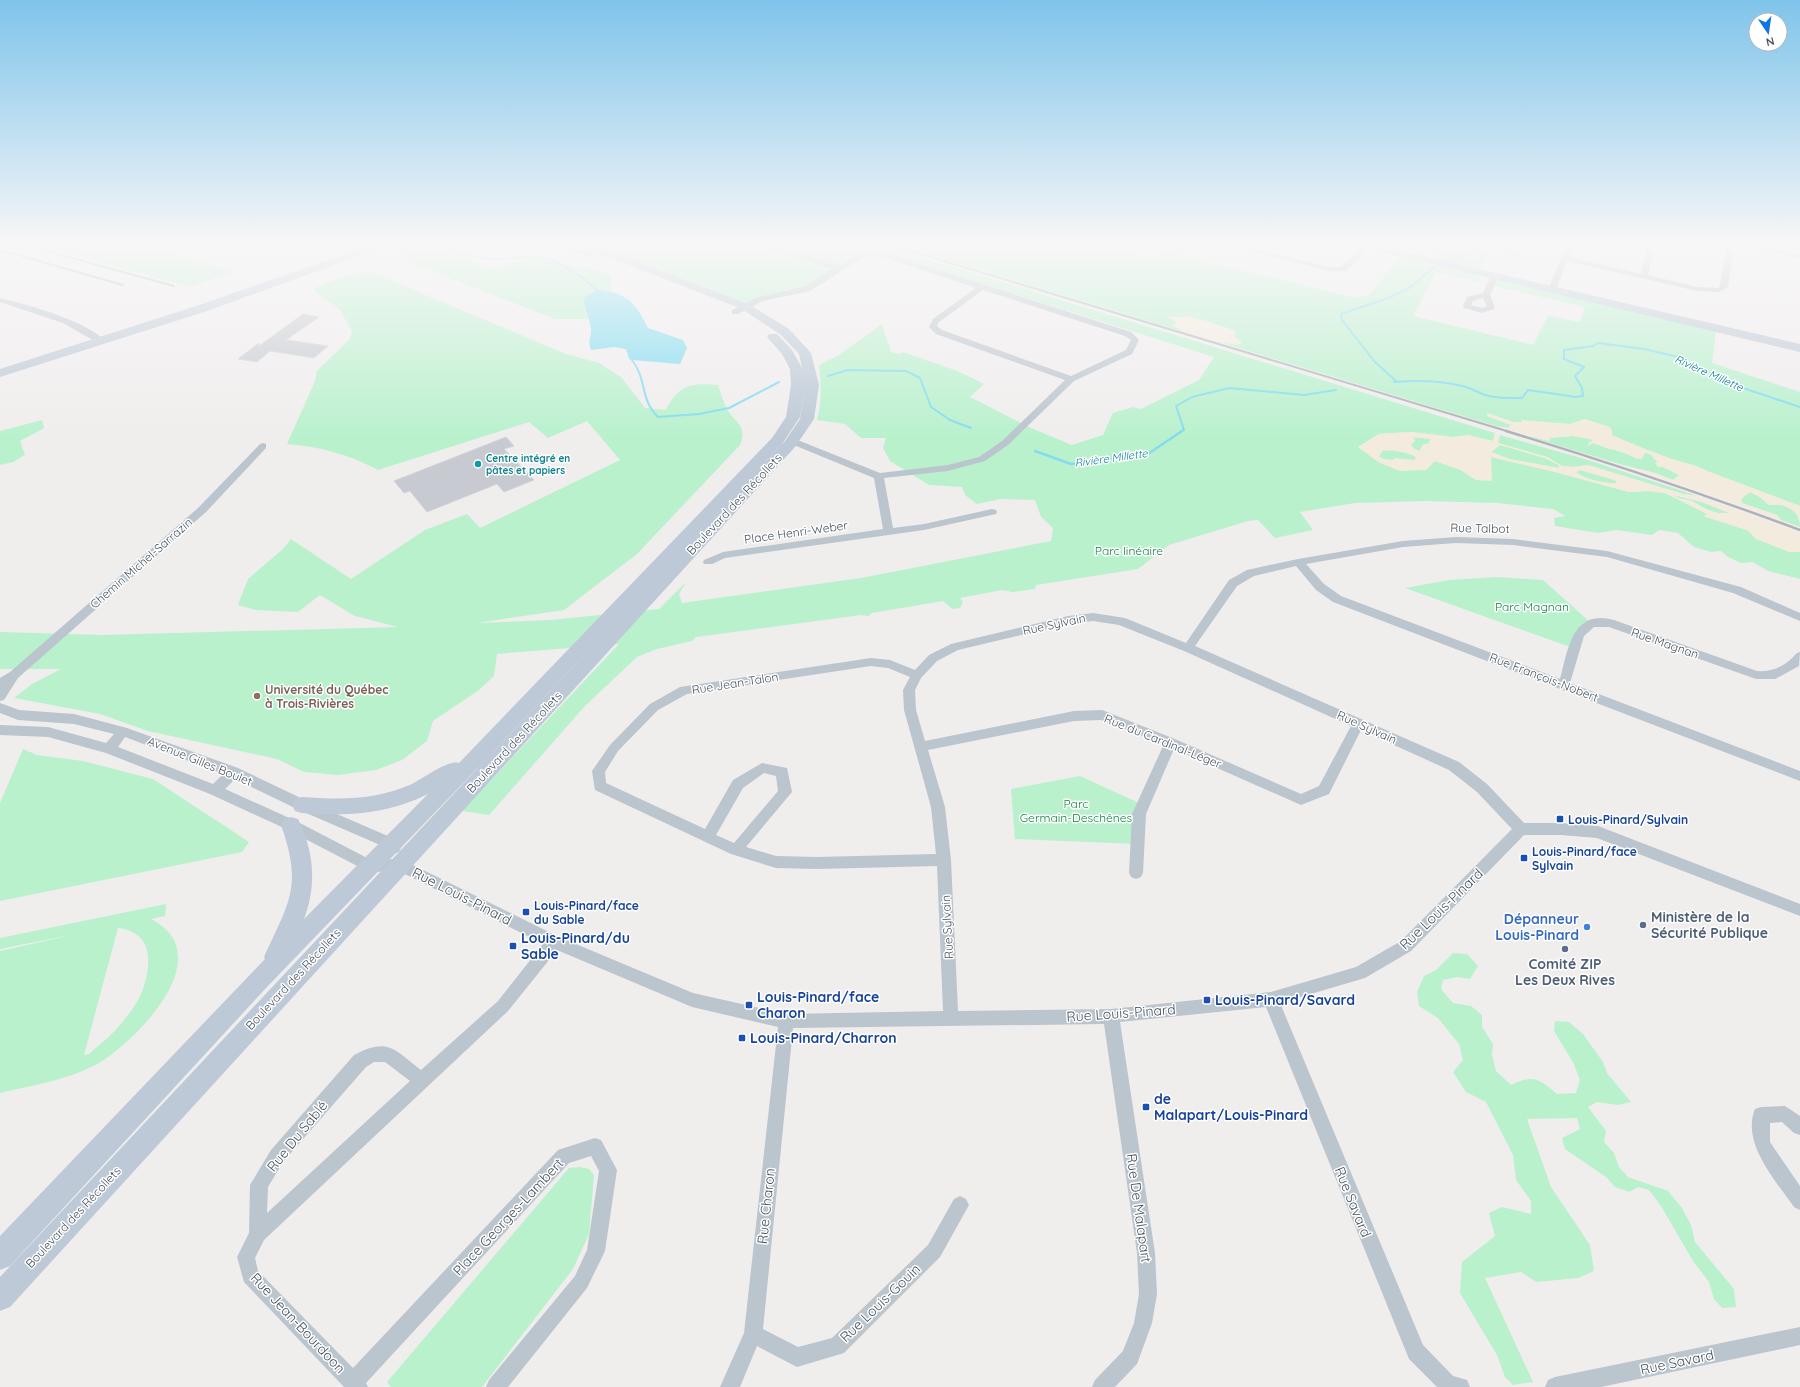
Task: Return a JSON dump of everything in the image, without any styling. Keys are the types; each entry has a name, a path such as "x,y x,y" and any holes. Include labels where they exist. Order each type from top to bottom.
{"main road":[{"path":"0,373 204,308"},
{"name":"Boulevard des Récollets","path":"0,1296 396,854 488,745 776,441 793,417 798,385 796,369 788,353 772,336 741,310 735,308"},
{"name":"Boulevard des Récollets","path":"0,1256 258,981 370,866 396,854 792,441 807,419 812,385 805,353 785,332 736,308"},
{"path":"1628,308 1800,348"},
{"path":"302,805 352,807 397,799 428,786 488,745"},
{"path":"258,981 275,956 298,909 302,888 301,859 291,825"}],"street":[{"path":"25,308 56,317 87,331 101,341"},
{"path":"741,310 745,308"},
{"path":"954,308 936,321 933,327 939,332 1071,379"},
{"path":"792,441 878,476 948,468 982,459 1005,443 1071,379 1129,352 1135,340 1128,334 1046,308"},
{"name":"Chemin Michel-Sarrazin","path":"0,683 14,675 202,510 263,446"},
{"path":"878,476 889,532"},
{"name":"Place Henri-Weber","path":"708,562 723,555 924,527 992,512"},
{"name":"Rue Talbot","path":"1188,648 1233,583 1250,573 1298,562 1403,544 1456,540 1513,542 1607,554 1737,590 1800,617"},
{"name":"Rue François-Nobert","path":"1298,562 1320,587 1337,599 1800,776"},
{"name":"Rue Sylvain","path":"951,1019 944,860 938,807 910,710 909,690 918,675 933,658 955,647 1068,620 1093,617 1121,621 1188,648 1454,766 1482,788 1521,829"},
{"name":"Rue Magnan","path":"1564,685 1579,634 1591,623 1610,623 1756,675 1770,676 1795,663 1800,656"},
{"name":"Rue Jean-Talon","path":"918,675 890,664 871,662 684,690 654,707 614,748 598,771 600,786 736,850 776,862 817,863 944,860"},
{"name":"Chemin Michel-Sarrazin","path":"0,697 14,675"},
{"name":"Avenue Gilles Boulet","path":"0,708 18,715 74,719 124,731 233,772 302,805 396,854"},
{"name":"Rue du Cardinal-Léger","path":"920,747 1074,716 1102,715 1171,742 1301,800 1324,790 1359,723"},
{"name":"Avenue Gilles Boulet","path":"0,730 48,732 108,749 215,790 291,825 370,866"},
{"path":"108,749 124,731"},
{"path":"1136,873 1139,814 1171,742"},
{"path":"708,837 738,784 762,768 782,772 785,792 736,850"},
{"path":"215,790 233,772"},
{"path":"1521,829 1561,829 1598,832 1800,910"},
{"name":"Rue Louis-Pinard","path":"396,854 554,942 692,1000 786,1020 1111,1016 1271,999 1360,973 1406,946 1521,829"},
{"path":"258,1234 503,1006 554,942"},
{"name":"Rue Savard","path":"1271,999 1394,1302 1416,1352 1448,1384 1460,1387"},
{"name":"Rue De Malapart","path":"1102,1387 1130,1357 1143,1323 1148,1294 1146,1253 1111,1016"},
{"name":"Rue Charon","path":"730,1387 753,1334 786,1020"},
{"name":"Rue Du Sablé","path":"258,1234 259,1185 277,1156 360,1061 374,1054 388,1054 422,1080"},
{"path":"1800,1127 1785,1114 1762,1115 1762,1144 1800,1201"},
{"name":"Place Georges-Lambert","path":"356,1385 564,1156 595,1146 608,1170 596,1251 581,1282 496,1387"},
{"name":"Rue Louis-Gouin","path":"753,1334 797,1358 837,1346 934,1251 960,1205"},
{"name":"Rue Jean-Bourdoon","path":"258,1234 246,1257 250,1276 356,1385"},
{"name":"Rue Savard","path":"1555,1387 1800,1336"}],"green space":[{"name":"Parc linéaire","path":"337,308 456,308 566,354 599,363 621,377 645,408 666,410 676,395 687,387 701,384 718,385 727,409 742,429 740,445 637,554 564,610 477,623 550,620 659,609 686,582 679,594 682,603 861,578 1051,541 1053,528 1041,517 1035,500 1000,499 977,504 965,495 962,487 929,485 890,461 883,448 886,438 861,438 845,424 817,420 821,393 819,365 839,355 882,324 891,352 899,354 903,352 965,374 984,384 970,397 1031,428 1072,445 1103,435 1113,413 1133,407 1141,409 1199,380 1214,357 1058,308 1086,308 1495,433 1493,441 1468,435 1453,437 1411,432 1379,434 1358,447 1380,463 1435,461 1461,470 1472,478 1491,471 1491,457 1559,473 1629,492 1649,491 1665,493 1708,514 1704,516 1735,526 1724,520 1742,524 1754,537 1800,552 1800,579 1768,571 1753,562 1741,563 1728,557 1721,551 1711,552 1694,547 1678,533 1659,530 1652,535 1617,530 1598,533 1555,526 1554,518 1565,516 1553,509 1497,503 1425,501 1355,503 1300,512 1313,530 1275,538 1258,520 1248,521 1169,545 1138,569 1036,585 1035,589 1013,592 1002,590 960,598 963,602 960,608 952,609 943,601 872,613 868,616 861,615 696,637 692,641 657,649 637,657 585,706 489,815 462,811 619,644 497,654 494,676 479,690 433,721 427,741 402,760 376,770 338,775 304,772 277,759 148,731 100,714 14,698 32,684 61,669 0,669 0,632 102,635 398,627 355,616 320,595 298,612 256,610 238,605 248,579 283,549 291,539 351,579 425,530 467,514 480,528 620,460 587,421 548,438 529,422 378,470 367,464 334,452 287,444 315,381 317,371 350,339 352,331 340,310"},
{"path":"526,308 584,308 588,319 555,319"},
{"path":"1104,308 1417,308 1413,316 1533,345 1548,316 1580,322 1585,308 1623,308 1716,330 1712,363 1800,392 1800,506 1698,467 1658,454 1579,421 1570,424 1514,422 1487,413 1488,416 1511,425 1508,428 1496,426 1216,341 1238,345 1242,342 1234,337 1236,331 1195,319 1169,317 1178,324 1172,325 1191,334"},
{"path":"42,420 44,428 20,441 25,455 13,462 0,465 0,431"},
{"path":"1500,435 1588,460 1698,496 1683,494 1588,465 1573,467 1562,466 1547,457 1498,443"},
{"path":"1524,435 1549,441 1549,438 1573,436 1591,439 1593,443 1620,451 1636,458 1645,453 1650,454 1663,467 1679,475 1673,480 1655,473 1623,465"},
{"path":"1413,437 1431,439 1428,444 1422,446 1420,451 1414,449 1411,444 1415,441"},
{"path":"1500,445 1545,458 1559,465 1559,468 1509,459 1491,452"},
{"path":"1389,450 1409,453 1416,457 1415,460 1387,460 1379,457 1382,451"},
{"path":"1580,470 1615,480 1617,483 1601,482 1589,479 1579,475 1576,472"},
{"path":"1750,492 1760,497 1769,505 1780,505 1790,508 1797,516 1800,527 1781,520 1777,515 1741,503 1741,499"},
{"path":"1672,494 1702,502 1729,513 1724,514 1714,512 1692,501 1678,498"},
{"name":"Parc Magnan","path":"1497,577 1543,580 1590,622 1573,648 1405,588 1449,580"},
{"path":"23,749 37,755 83,761 153,779 249,842 242,852 0,901 0,803"},
{"name":"Parc Germain-Deschênes","path":"1080,776 1141,804 1136,844 1015,839 1011,789"},
{"path":"166,904 165,916 151,919 170,935 178,953 176,974 166,996 151,1016 133,1035 99,1063 76,1074 63,1078 0,1093 0,951 76,934 0,949 0,938","holes":["118,928 130,931 139,936 148,952 145,984 138,1001 120,1025 89,1054 84,1055"]},
{"path":"1453,953 1467,954 1478,966 1470,979 1457,977 1443,980 1441,989 1453,1003 1471,1006 1482,1015 1482,1027 1493,1044 1492,1055 1496,1071 1511,1085 1531,1079 1541,1082 1557,1094 1576,1093 1580,1080 1574,1064 1554,1031 1555,1021 1569,1022 1583,1034 1603,1062 1607,1073 1631,1102 1618,1105 1597,1102 1588,1107 1606,1131 1604,1142 1614,1153 1619,1167 1628,1177 1668,1191 1682,1208 1691,1225 1695,1242 1734,1289 1736,1307 1722,1308 1714,1299 1709,1282 1693,1261 1661,1206 1649,1190 1638,1187 1629,1192 1615,1187 1606,1177 1565,1149 1562,1138 1580,1129 1577,1118 1527,1119 1551,1187 1590,1245 1594,1271 1578,1278 1536,1282 1521,1272 1485,1278 1533,1382 1513,1385 1505,1377 1497,1355 1460,1293 1462,1262 1495,1236 1489,1213 1502,1207 1531,1214 1531,1201 1516,1180 1513,1155 1486,1102 1466,1092 1453,1072 1463,1060 1459,1044 1438,1018 1419,1006 1417,992 1424,976 1436,970"},
{"path":"580,1167 589,1169 594,1175 589,1234 573,1269 482,1387 391,1387 387,1382 569,1168"}],"sand":[{"path":"1185,316 1207,321 1236,331 1234,337 1242,342 1238,345 1213,341 1195,336 1172,325 1178,324 1169,317 1181,319"},
{"path":"1487,413 1507,421 1521,423 1522,420 1570,424 1585,419 1610,427 1613,433 1611,435 1634,445 1699,467 1800,506 1800,519 1791,509 1783,505 1769,505 1760,497 1750,492 1741,499 1742,503 1777,515 1781,520 1800,528 1723,499 1623,465 1655,473 1673,480 1679,475 1663,467 1658,467 1655,463 1658,461 1653,458 1653,455 1645,453 1642,459 1635,458 1622,451 1609,449 1593,443 1588,446 1589,442 1592,442 1591,439 1573,436 1550,438 1550,441 1496,426 1508,428 1511,425 1487,416"},
{"path":"1411,432 1453,437 1468,435 1493,441 1495,433 1500,435 1498,443 1547,457 1562,466 1573,467 1588,465 1683,494 1698,496 1800,533 1800,552 1789,552 1756,539 1749,531 1703,516 1707,514 1679,500 1665,493 1649,491 1629,492 1559,473 1491,457 1492,481 1476,480 1461,470 1435,461 1426,470 1400,471 1380,463 1358,447 1379,434","holes":["1413,437 1431,439 1428,444 1423,444 1420,451 1414,449 1411,444 1415,441","1500,445 1545,458 1559,465 1559,468 1509,459 1491,452","1396,450 1416,457 1415,460 1394,458 1393,460 1383,459 1379,457 1382,451","1580,470 1615,480 1617,483 1607,483 1579,475 1576,472","1672,495 1702,502 1729,513 1717,513 1698,506 1689,500 1679,500"]}],"water":[{"path":"585,308 636,308 648,328 683,340 687,348 680,364 632,360 629,359 626,349 614,347 591,350 589,342 591,329"}],"building":[{"path":"303,314 319,317 286,340 328,346 314,358 270,351 257,362 238,359 259,343 259,346"},
{"name":"Centre intégré en pâtes et papiers","path":"506,437 514,446 504,449 534,480 504,492 497,484 427,512 410,491 404,493 394,481"}],"waterway":[{"path":"1360,308 1341,314 1342,320 1374,361 1397,382"},
{"name":"Rivière Millette","path":"1397,382 1420,381 1454,384 1498,398 1522,398 1528,390 1576,397 1583,396 1582,388 1575,376 1584,367 1564,359 1564,350 1593,346 1598,343 1644,349 1678,357 1728,383 1800,407"},
{"name":"Rivière Millette","path":"633,357 632,360 640,375 648,404 658,417 699,414 729,408 779,382"},
{"name":"Rivière Millette","path":"828,376 848,370 906,371 920,378 931,407 950,420 971,428"},
{"name":"Rivière Millette","path":"1182,431 1184,430 1176,406 1192,397 1229,388 1304,395 1336,390"},
{"name":"Rivière Millette","path":"1035,451 1071,464 1148,454 1182,431"}],"railway":[{"path":"1098,308 1510,432"},
{"path":"1506,431 1654,478 1800,530"}],"place":[{"name":"Centre intégré en pâtes et papiers","path":"478,464"},
{"name":"Université du Québec à Trois-Rivières","path":"257,696"},
{"name":"Louis-Pinard/Sylvain","path":"1560,819"},
{"name":"Louis-Pinard/face Sylvain","path":"1524,858"},
{"name":"Louis-Pinard/face du Sable","path":"526,912"},
{"name":"Ministère de la Sécurité Publique","path":"1643,925"},
{"name":"Dépanneur Louis-Pinard","path":"1587,927"},
{"name":"Louis-Pinard/du Sable","path":"513,946"},
{"name":"Comité ZIP Les Deux Rives","path":"1565,949"},
{"name":"Louis-Pinard/Savard","path":"1207,1000"},
{"name":"Louis-Pinard/face Charon","path":"749,1005"},
{"name":"Louis-Pinard/Charron","path":"742,1038"},
{"name":"de Malapart/Louis-Pinard","path":"1146,1107"}]}
